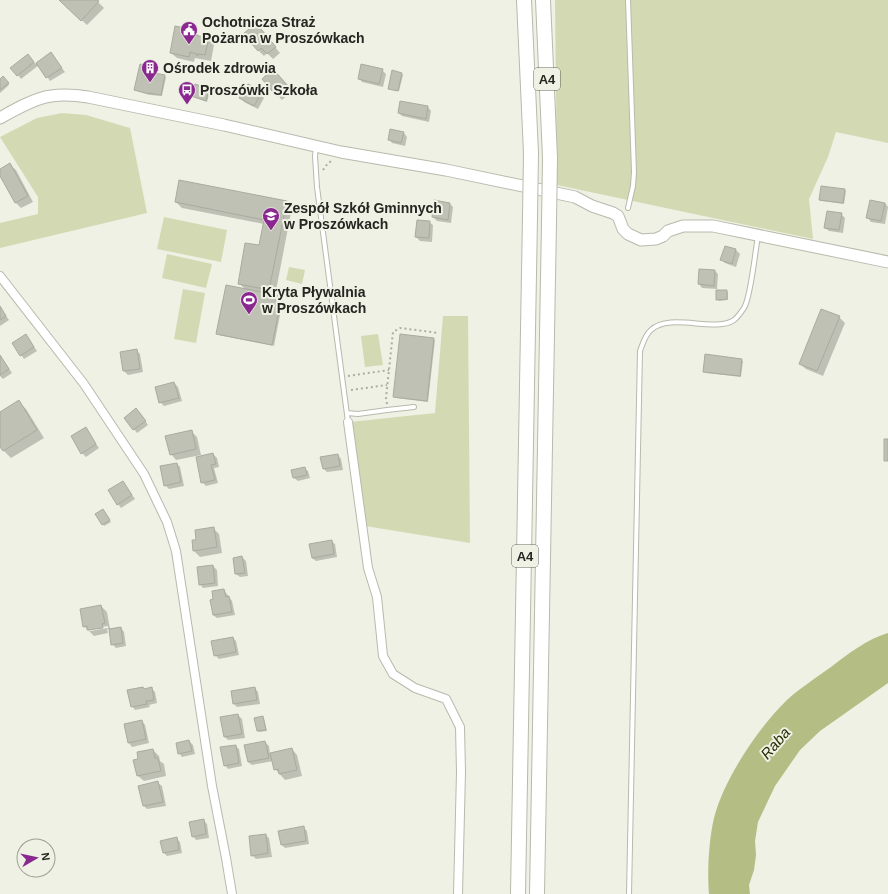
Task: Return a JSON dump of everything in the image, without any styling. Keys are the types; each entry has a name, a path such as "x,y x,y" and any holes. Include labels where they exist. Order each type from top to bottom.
{"highway":[{"name":"A4","path":"518,894 531,153 524,0"},
{"name":"A4","path":"537,894 550,158 543,0"}],"main road":[{"path":"0,118 39,99 50,96 73,95 88,97 173,114 341,152 506,182 575,197 592,206 614,213 618,216 628,234 641,240 656,239 663,236 668,231 683,226 713,226 888,262"}],"street":[{"path":"0,276 84,384 120,437 144,474 167,522 176,551 211,778 232,894"},
{"path":"348,422 368,568 377,597 383,656 393,674 415,688 446,699 460,727 461,772 458,894"}],"lane":[{"path":"628,0 634,172 633,186 628,208"},
{"path":"316,146 315,156 317,187 348,422"},
{"path":"628,894 640,351 646,337 652,329 660,324 672,322 713,324 726,323 734,320 745,307 750,292 758,236"},
{"path":"347,413 358,414 414,407"}],"path":[{"path":"323,173 323,169 332,161"},
{"path":"387,410 386,398 392,332 400,328 439,332"},
{"path":"342,376 389,370"},
{"path":"344,391 387,385"}],"shaded area":[{"path":"555,0 888,0 888,143 836,132 828,157 809,199 813,239 557,185"},
{"path":"62,113 86,115 130,128 147,213 0,248 0,223 38,214 38,197 0,137 37,118"},
{"path":"164,217 227,230 221,262 157,249"},
{"path":"167,254 212,264 206,288 162,278"},
{"path":"289,267 305,270 302,284 286,280"},
{"path":"183,289 205,293 196,343 174,339"},
{"path":"443,316 468,316 470,543 365,526 350,422 435,413"},
{"path":"378,334 383,365 365,367 361,336"}],"water":[{"name":"Raba","path":"888,633 888,683 820,731 800,750 775,786 758,822 755,841 756,855 754,870 749,885 750,894 709,894 709,856 714,818 726,787 743,755 765,725 797,691 858,647"}],"building":[{"path":"59,0 97,0 99,1 81,21"},
{"path":"256,23 276,47 267,54 261,48 258,51 243,34"},
{"name":"Ochotnicza Straż Pożarna w Proszówkach","path":"175,26 194,30 194,35 209,38 205,55 198,54 197,56 197,54 190,52 189,57 170,53"},
{"path":"51,52 62,68 46,78 36,63"},
{"path":"28,54 34,62 17,76 10,68"},
{"name":"Ośrodek zdrowia","path":"140,64 155,67 154,73 165,75 161,95 149,94 134,90"},
{"path":"361,64 383,69 379,84 358,79"},
{"path":"273,69 289,87 277,97 262,79"},
{"path":"392,70 402,73 398,91 388,89"},
{"path":"3,76 9,83 0,90 0,79"},
{"path":"195,84 209,89 206,101 191,96"},
{"path":"248,84 256,88 254,90 261,94 254,106 239,98"},
{"path":"400,101 428,106 426,119 398,113"},
{"path":"390,129 404,132 401,143 388,140"},
{"path":"10,163 28,196 15,203 0,176 0,169"},
{"name":"Zespół Szkół Gminnych w Proszówkach","path":"179,180 287,201 269,290 238,284 245,243 259,245 264,220 175,202"},
{"path":"821,186 845,189 843,203 819,200"},
{"path":"434,200 450,203 448,220 432,217"},
{"path":"870,200 885,203 881,221 866,218"},
{"path":"827,211 842,213 839,230 824,228"},
{"path":"417,220 430,221 429,238 415,237"},
{"path":"725,246 736,249 732,264 720,260"},
{"path":"699,269 715,270 714,286 698,284"},
{"name":"Kryta Pływalnia w Proszówkach","path":"226,285 282,296 272,345 216,334"},
{"path":"716,290 727,290 727,299 716,300"},
{"path":"0,306 6,316 0,320"},
{"path":"821,309 840,316 817,371 799,364"},
{"path":"26,334 34,347 20,356 12,343"},
{"path":"400,334 434,338 427,401 393,397"},
{"path":"137,349 140,369 123,371 120,352"},
{"path":"705,354 742,359 740,376 703,372"},
{"path":"0,355 9,369 0,375"},
{"path":"174,382 179,398 159,403 155,387"},
{"path":"19,400 37,430 3,451 0,447 0,412"},
{"path":"136,408 146,421 133,430 124,418"},
{"path":"86,427 96,444 81,454 71,436"},
{"path":"192,430 196,449 170,455 165,436"},
{"path":"884,439 888,439 888,461 884,461"},
{"path":"213,453 216,464 211,465 215,480 201,483 196,457"},
{"path":"338,454 340,466 323,469 320,457"},
{"path":"177,463 181,482 164,486 160,466"},
{"path":"305,467 307,475 293,478 291,470"},
{"path":"123,481 132,495 117,505 108,490"},
{"path":"103,509 110,520 102,525 95,514"},
{"path":"214,527 217,547 193,551 192,540 196,540 195,530"},
{"path":"332,540 334,554 312,558 309,544"},
{"path":"242,556 245,573 235,574 233,558"},
{"path":"213,565 215,583 199,585 197,567"},
{"path":"224,589 226,597 229,596 232,612 213,615 210,600 213,599 212,591"},
{"path":"101,605 105,623 102,624 103,628 87,630 87,626 83,627 80,609"},
{"path":"121,627 123,643 111,645 109,629"},
{"path":"233,637 236,652 214,656 211,641"},
{"path":"143,687 144,689 152,687 154,700 146,701 147,704 131,707 127,690"},
{"path":"255,687 257,700 233,704 231,691"},
{"path":"238,714 242,734 224,737 220,717"},
{"path":"263,716 266,730 257,731 254,718"},
{"path":"142,720 146,739 128,743 124,724"},
{"path":"189,740 192,751 178,754 176,743"},
{"path":"265,741 269,758 248,762 244,745"},
{"path":"236,745 239,763 224,766 220,747"},
{"path":"292,748 297,770 279,774 278,769 274,770 270,753"},
{"path":"153,749 155,758 158,758 161,771 137,776 133,760 138,759 137,752"},
{"path":"158,781 163,802 143,806 138,786"},
{"path":"204,819 206,834 192,837 189,822"},
{"path":"304,826 306,841 281,845 278,831"},
{"path":"266,834 268,853 251,856 249,836"},
{"path":"177,837 179,850 163,853 160,841"}],"place":[{"name":"Ochotnicza Straż Pożarna w Proszówkach","path":"189,45"},
{"name":"Ośrodek zdrowia","path":"150,83"},
{"name":"Proszówki Szkoła","path":"187,105"},
{"name":"Zespół Szkół Gminnych w Proszówkach","path":"271,231"},
{"name":"Kryta Pływalnia w Proszówkach","path":"249,315"}]}
